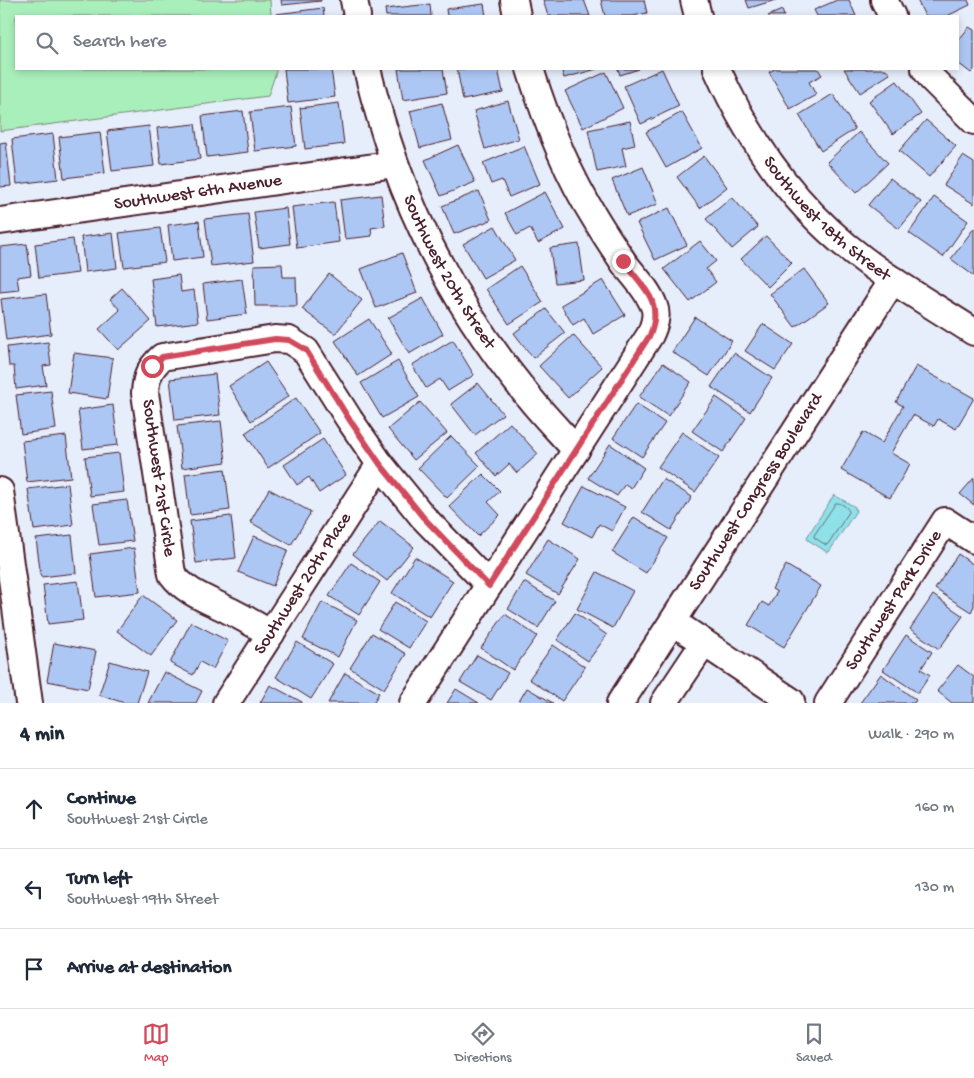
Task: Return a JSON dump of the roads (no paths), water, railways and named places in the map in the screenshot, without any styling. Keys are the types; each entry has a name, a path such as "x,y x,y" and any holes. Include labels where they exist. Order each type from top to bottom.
{"street":[{"path":"354,0 357,15"},
{"path":"514,0 517,15"},
{"path":"694,0 698,15"},
{"path":"884,0 892,15"},
{"name":"Southwest 20th Street","path":"367,70 381,122 395,164 418,220 460,300 492,350 528,397 576,450"},
{"path":"413,703 650,335 656,322 655,308 649,296 623,261 594,216 569,169 547,120 530,70"},
{"name":"Southwest 18th Street","path":"717,70 748,132 789,188 823,225 862,259 974,332"},
{"path":"926,70 950,98 974,121"},
{"name":"Southwest 6th Avenue","path":"0,221 395,164"},
{"name":"Southwest Congress Boulevard","path":"620,703 893,280"},
{"name":"Southwest 21st Circle","path":"271,634 240,615 191,592 180,585 172,574 145,393 146,378 152,366 162,357 275,339 289,340 306,350 349,419 380,464 423,517 489,586"},
{"name":"Southwest 20th Place","path":"226,703 380,464"},
{"path":"0,491 30,703"},
{"name":"Southwest Park Drive","path":"828,703 945,521 974,540"},
{"path":"672,622 791,701 790,703"},
{"path":"664,703 704,643"}],"water":[{"path":"834,495 855,507 856,511 829,552 827,552 808,540 807,537"}]}
